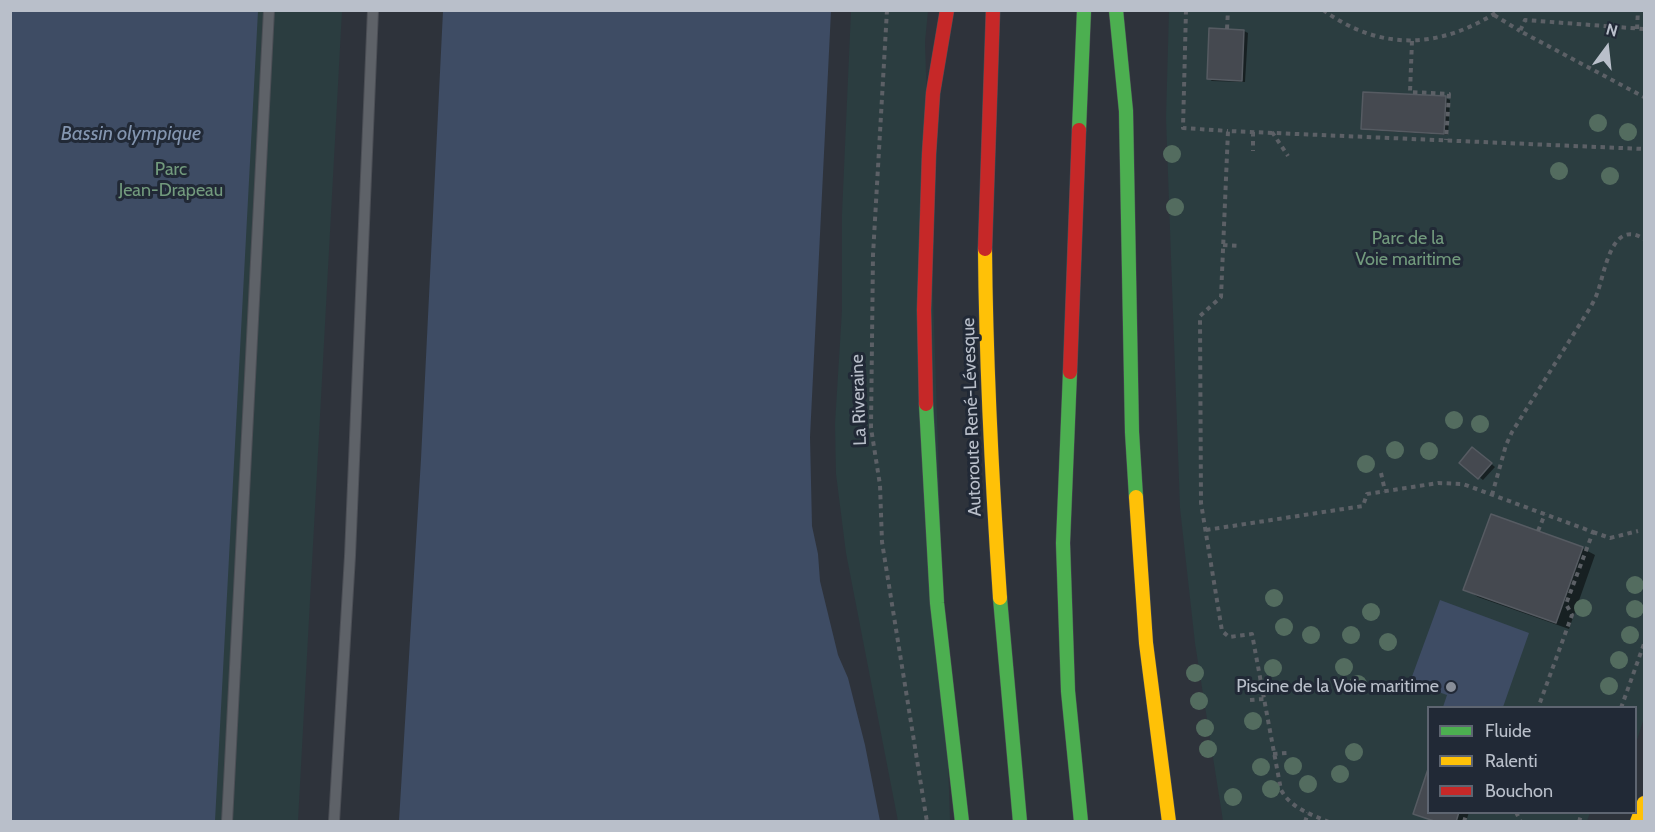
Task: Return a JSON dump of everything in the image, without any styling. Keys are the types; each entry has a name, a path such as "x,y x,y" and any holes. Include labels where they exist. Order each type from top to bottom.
{"main road":[{"path":"947,10 932,103 930,133 924,398 931,541 938,624 945,697 962,822"},
{"name":"Autoroute René-Lévesque","path":"993,10 985,228 986,344 1003,648 1020,822"},
{"path":"1081,822 1068,691 1063,543 1084,10"},
{"path":"1116,10 1126,111 1132,432 1137,516 1146,643 1169,822"},
{"path":"1637,822 1644,803"}],"lane":[{"path":"227,822 269,10"},
{"path":"334,822 351,532 373,10"}],"path":[{"name":"La Riveraine","path":"887,10 873,255 871,428 880,485 883,549 927,822"},
{"path":"1186,10 1183,128 1644,149"},
{"path":"1227,29 1228,10"},
{"path":"1323,10 1345,25 1369,35 1412,41 1432,39 1461,31 1500,10"},
{"path":"1637,29 1638,10"},
{"path":"1494,15 1644,97"},
{"path":"1520,31 1525,20 1644,29"},
{"path":"1412,41 1410,93 1449,94 1446,140"},
{"path":"1228,131 1221,297 1200,316 1201,503 1222,631 1229,637 1252,634 1281,790 1286,799 1308,813 1329,822"},
{"path":"1253,132 1253,151"},
{"path":"1272,132 1288,156"},
{"path":"1492,495 1506,445 1590,308 1598,293 1611,249 1623,235 1632,234 1644,239"},
{"path":"1223,245 1239,246"},
{"path":"1381,473 1385,491"},
{"path":"1206,530 1363,506 1367,494 1452,483 1463,484 1610,538 1638,531"},
{"path":"1538,531 1545,514"},
{"path":"1539,706 1572,615 1566,604 1593,532"},
{"path":"1622,706 1644,644"},
{"path":"1251,700 1264,699"},
{"path":"1273,754 1287,753"},
{"path":"1305,822 1308,813"}],"green space":[{"name":"Bassin olympique","path":"10,11 342,11 298,821 11,821"},
{"path":"851,11 928,11 925,42 950,821 898,821 846,553 836,474 835,424 842,310 842,214"},
{"name":"Parc de la Voie maritime","path":"1169,11 1644,11 1644,718 1637,740 1637,706 1427,706 1427,814 1590,814 1587,821 1223,821 1195,643 1180,508 1166,118"}],"water":[{"name":"Bassin olympique","path":"10,11 258,11 215,821 11,821"},
{"path":"443,11 831,11 810,437 812,526 818,554 820,581 838,655 848,678 865,745 880,821 399,821 421,459"},
{"path":"1440,600 1529,633 1503,706 1443,706 1447,695 1410,682"}],"building":[{"path":"1209,28 1244,30 1242,81 1207,79"},
{"path":"1363,92 1446,96 1444,134 1361,129"},
{"path":"1472,447 1492,463 1478,479 1459,463"},
{"path":"1491,514 1583,547 1556,623 1463,590"},
{"path":"1427,772 1427,814 1458,814 1456,822 1437,822 1413,814"}],"traffic: fast":[{"path":"1079,130 1084,10"},
{"path":"1116,10 1126,111 1132,432 1136,497"},
{"path":"1070,372 1063,543 1068,691 1081,822"},
{"path":"926,404 937,603 962,822"},
{"path":"1000,598 1020,822"}],"traffic: slow":[{"path":"985,249 990,424 1000,598"},
{"path":"1136,497 1146,643 1169,822"},
{"path":"1637,822 1644,803"}],"traffic: jam":[{"path":"926,404 924,310 929,154 933,93 947,10"},
{"path":"985,249 993,10"},
{"path":"1070,372 1079,130"}],"place":[{"name":"Piscine de la Voie maritime","path":"1451,687"}],"park label":[{"name":"Parc Jean-Drapeau","path":"171,180"}]}
